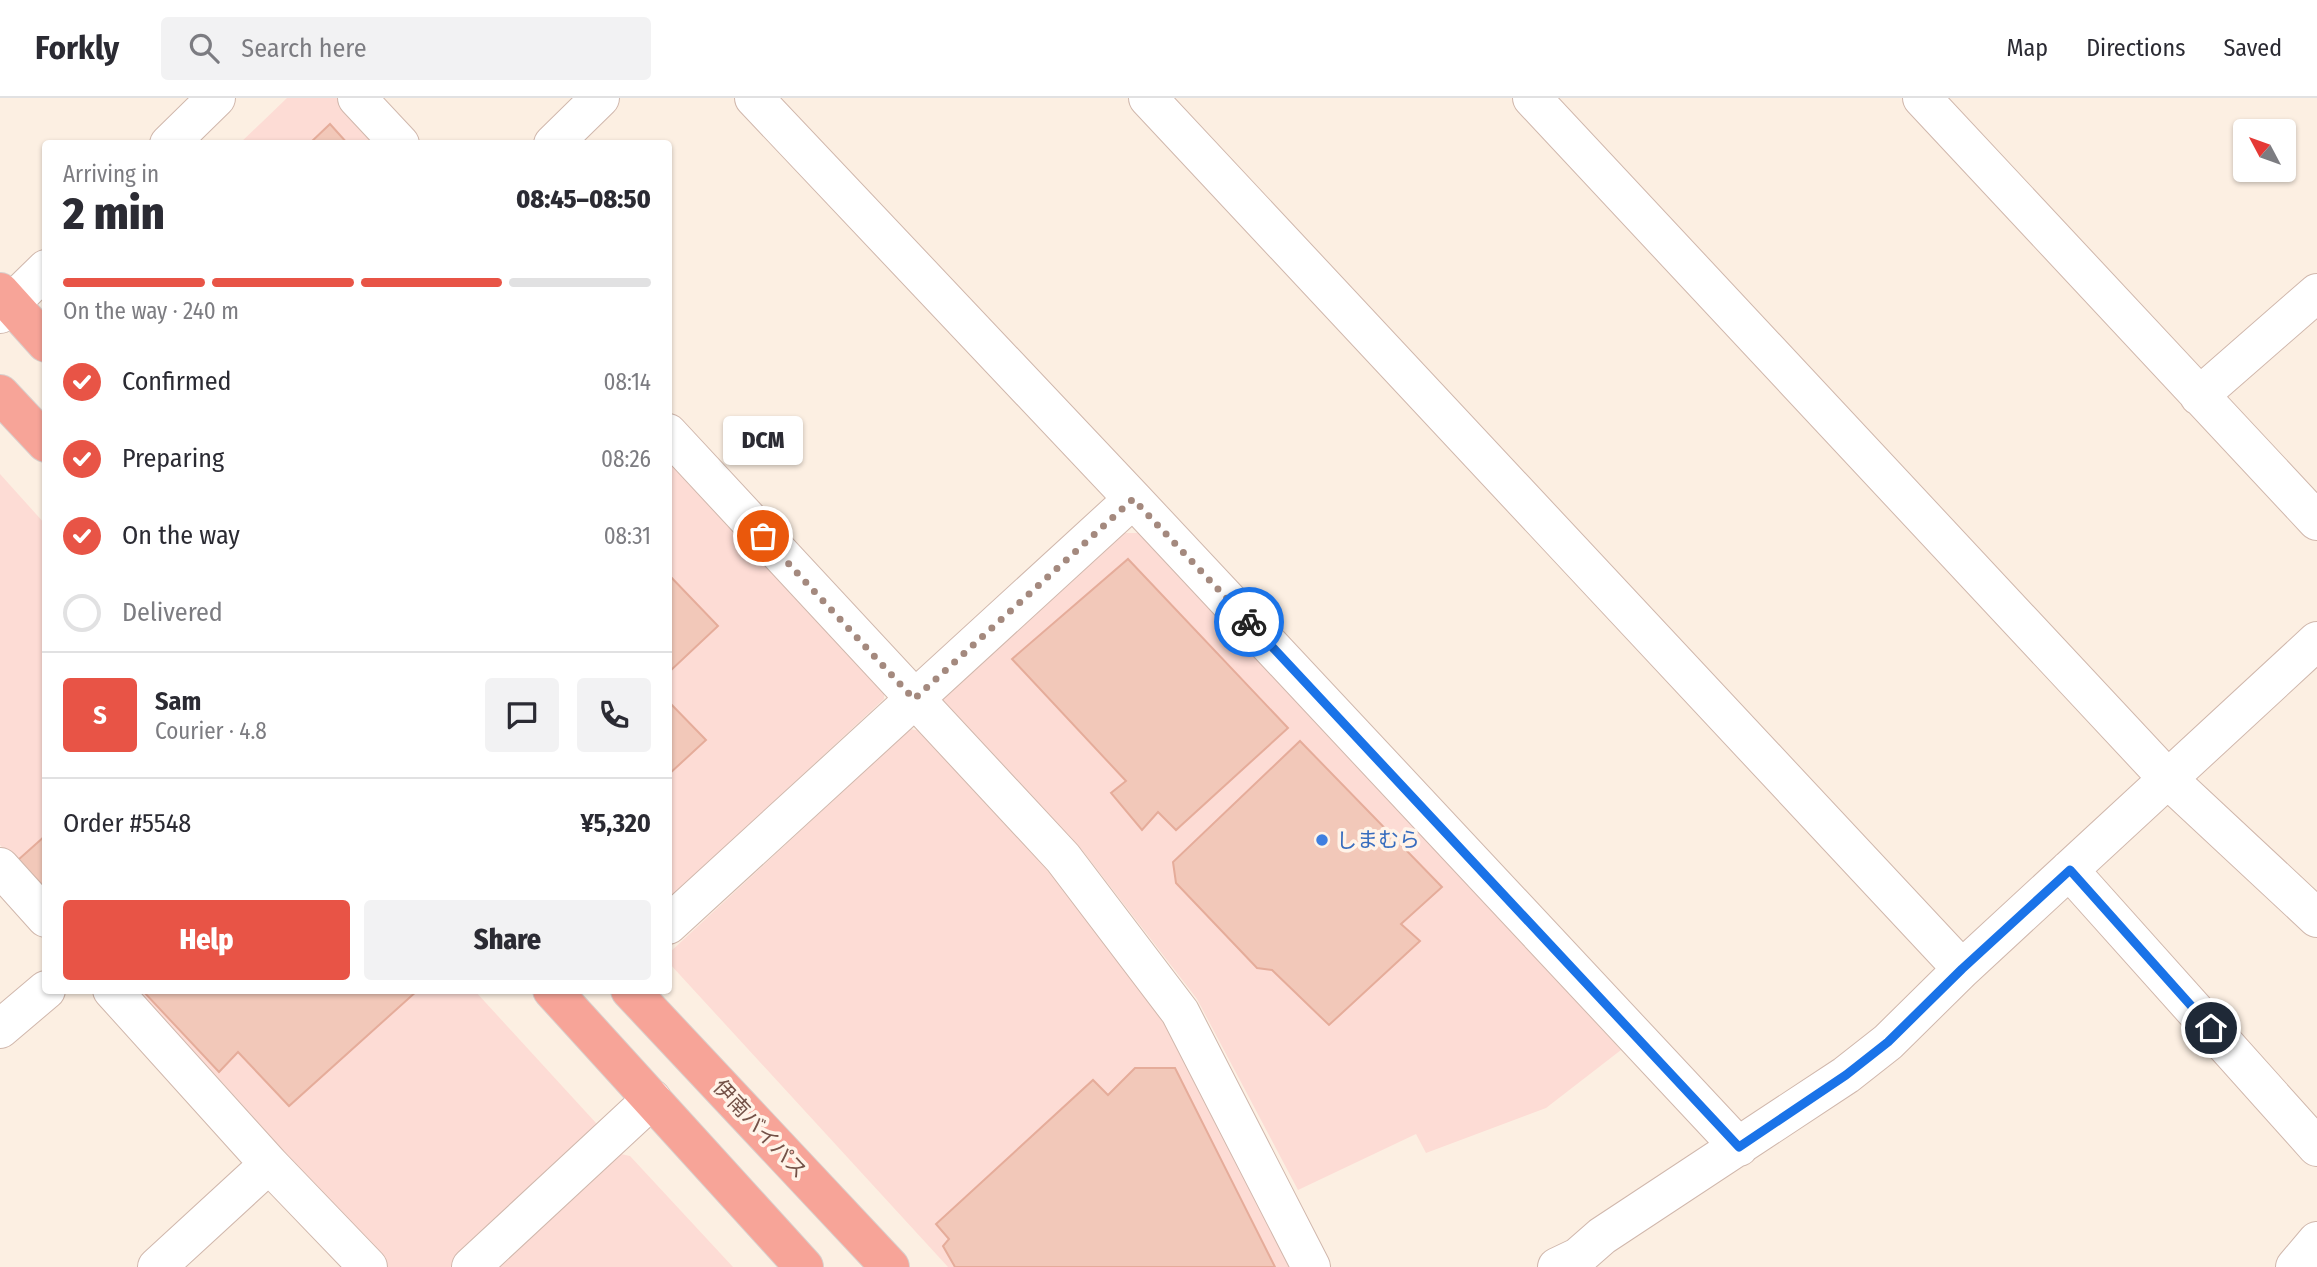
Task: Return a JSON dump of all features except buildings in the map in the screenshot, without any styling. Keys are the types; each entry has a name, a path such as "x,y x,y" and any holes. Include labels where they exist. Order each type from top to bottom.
{"highway":[{"path":"4,303 42,338"},
{"path":"0,394 42,439"},
{"path":"556,994 804,1267"},
{"name":"伊南バイパス","path":"634,994 890,1267"}],"street":[{"path":"173,140 216,98"},
{"path":"357,98 396,140"},
{"path":"557,140 600,98"},
{"path":"754,98 1739,1147"},
{"path":"1148,98 1962,969"},
{"path":"1532,98 2169,779 2317,918"},
{"path":"1922,98 2317,521"},
{"path":"4,303 42,272"},
{"path":"2199,396 2317,293"},
{"path":"672,437 1063,858 1180,1012 1311,1267"},
{"path":"672,921 1133,499"},
{"path":"1573,1264 1602,1236 1846,1075 1888,1042 1962,969 2317,641"},
{"path":"0,867 42,914"},
{"path":"2070,870 2317,1147"},
{"path":"0,1029 42,994"},
{"path":"116,994 368,1267"},
{"path":"471,1267 652,1098"},
{"path":"157,1267 270,1164"},
{"path":"2295,1267 2317,1241"}],"shaded area":[{"path":"287,98 338,98 377,140 243,140"},
{"path":"672,457 884,686 884,699 672,896"},
{"path":"0,474 42,521 42,892 0,845"},
{"path":"1120,533 1140,533 1621,1050 1546,1108 1426,1153 1416,1134 1298,1190 1197,999 1082,850 940,701"},
{"path":"910,729 921,731 1049,871 1166,1019 1293,1267 948,1267 672,966 672,950"},
{"path":"136,994 478,994 596,1123 594,1132 450,1267 387,1267"},
{"path":"616,1153 630,1156 733,1267 492,1267"}],"way so far":[{"path":"763,536 914,699 1133,499 1249,622"}],"place":[{"name":"DCM","path":"763,536"},
{"name":"しまむら","path":"1322,840"}],"route":[{"path":"1249,622 1739,1147 1846,1075 1888,1042 1962,969 2070,870 2211,1028"}]}
